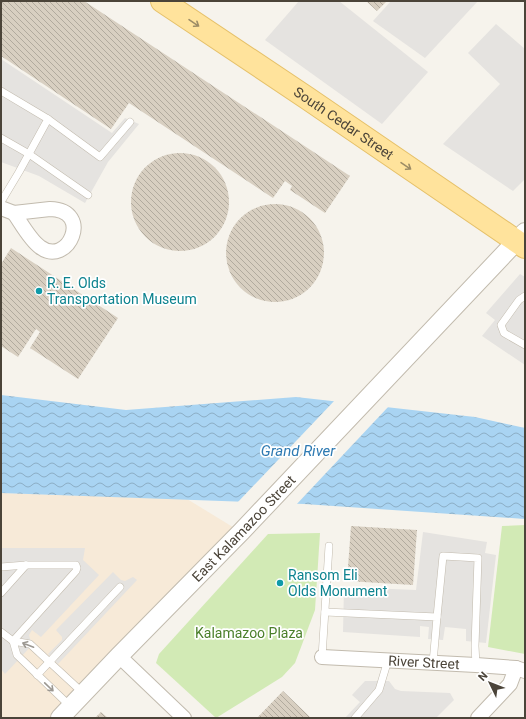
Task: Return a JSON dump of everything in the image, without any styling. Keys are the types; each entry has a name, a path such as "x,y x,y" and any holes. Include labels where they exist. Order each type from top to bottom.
{"main road":[{"name":"South Cedar Street","path":"162,1 522,240"}],"street":[{"name":"East Kalamazoo Street","path":"64,715 119,656 241,532 420,341 522,240"},
{"path":"119,656 184,718"},
{"name":"River Street","path":"322,657 476,665 520,669"},
{"path":"483,716 510,684 520,669"}],"lane":[{"path":"1,91 48,119 100,157 130,122"},
{"path":"1,202 48,119"},
{"path":"1,138 29,154 88,195"},
{"path":"525,296 519,300 501,325 504,332 525,345"},
{"path":"322,657 330,546"},
{"path":"433,663 443,556 478,558 475,646 476,665"},
{"path":"1,567 72,564 76,565 77,568 76,571 13,641"},
{"path":"1,593 26,565"},
{"path":"37,675 120,587"},
{"path":"325,612 437,617"},
{"path":"1,632 13,641 30,644 83,694"},
{"path":"13,641 17,655 37,675 64,715"},
{"path":"355,718 379,690 388,660"}],"shaded area":[{"path":"299,1 339,1 428,72 382,124 265,40"},
{"path":"391,1 478,1 425,58 373,21"},
{"path":"496,24 525,49 525,179 513,191 443,144 500,84 468,53"},
{"path":"1,59 112,133 125,118 139,124 108,162 85,203 39,176 1,162"},
{"path":"520,274 525,277 525,365 482,336 495,320 486,313"},
{"path":"1,493 187,499 241,532 60,718 1,718"},
{"path":"423,532 487,542 485,553 496,555 486,643 466,641 466,629 445,627 443,640 428,639 429,627 420,626 420,637 343,632 344,587 416,590"},
{"path":"1,548 85,548 83,560 99,575 41,637 32,630 29,635 30,639 34,643 5,674 1,669"},
{"path":"113,572 121,580 125,581 133,577 137,580 58,664 48,654 62,640 62,637 56,630"},
{"path":"365,681 389,681 395,689 401,691 450,693 454,700 436,718 345,718 360,702 352,695"}],"green space":[{"path":"525,525 525,654 488,647 502,526"},
{"name":"Kalamazoo Plaza","path":"320,533 315,610 295,663 282,677 216,718 156,663 159,654 268,534"}],"water":[{"name":"Grand River","path":"1,395 126,410 296,397 475,417 525,428 525,519 304,504 1,493"}],"pier":[{"path":"336,399 389,406 295,506 237,503"}],"building":[{"path":"1,1 84,1 350,176 325,213 290,190 292,186 285,181 273,198 129,103 111,129 1,56"},
{"path":"366,1 387,1 377,11"},
{"path":"180,153 199,156 215,167 226,183 229,202 226,221 215,237 199,248 180,251 161,248 145,237 134,221 131,202 134,183 145,167 161,156"},
{"path":"275,204 294,207 310,218 321,234 324,253 321,272 310,288 294,299 275,302 256,299 240,288 229,272 226,253 229,234 240,218 256,207"},
{"name":"R. E. Olds Transportation Museum","path":"11,248 118,318 78,379 30,348 40,332 36,329 18,357 1,346 1,264"},
{"path":"351,526 417,530 413,585 347,581"},
{"path":"283,691 311,718 257,718"},
{"path":"101,712 108,718 95,718"}],"place":[{"name":"R. E. Olds Transportation Museum","path":"39,291"},
{"name":"Ransom Eli Olds Monument","path":"280,583"}]}
